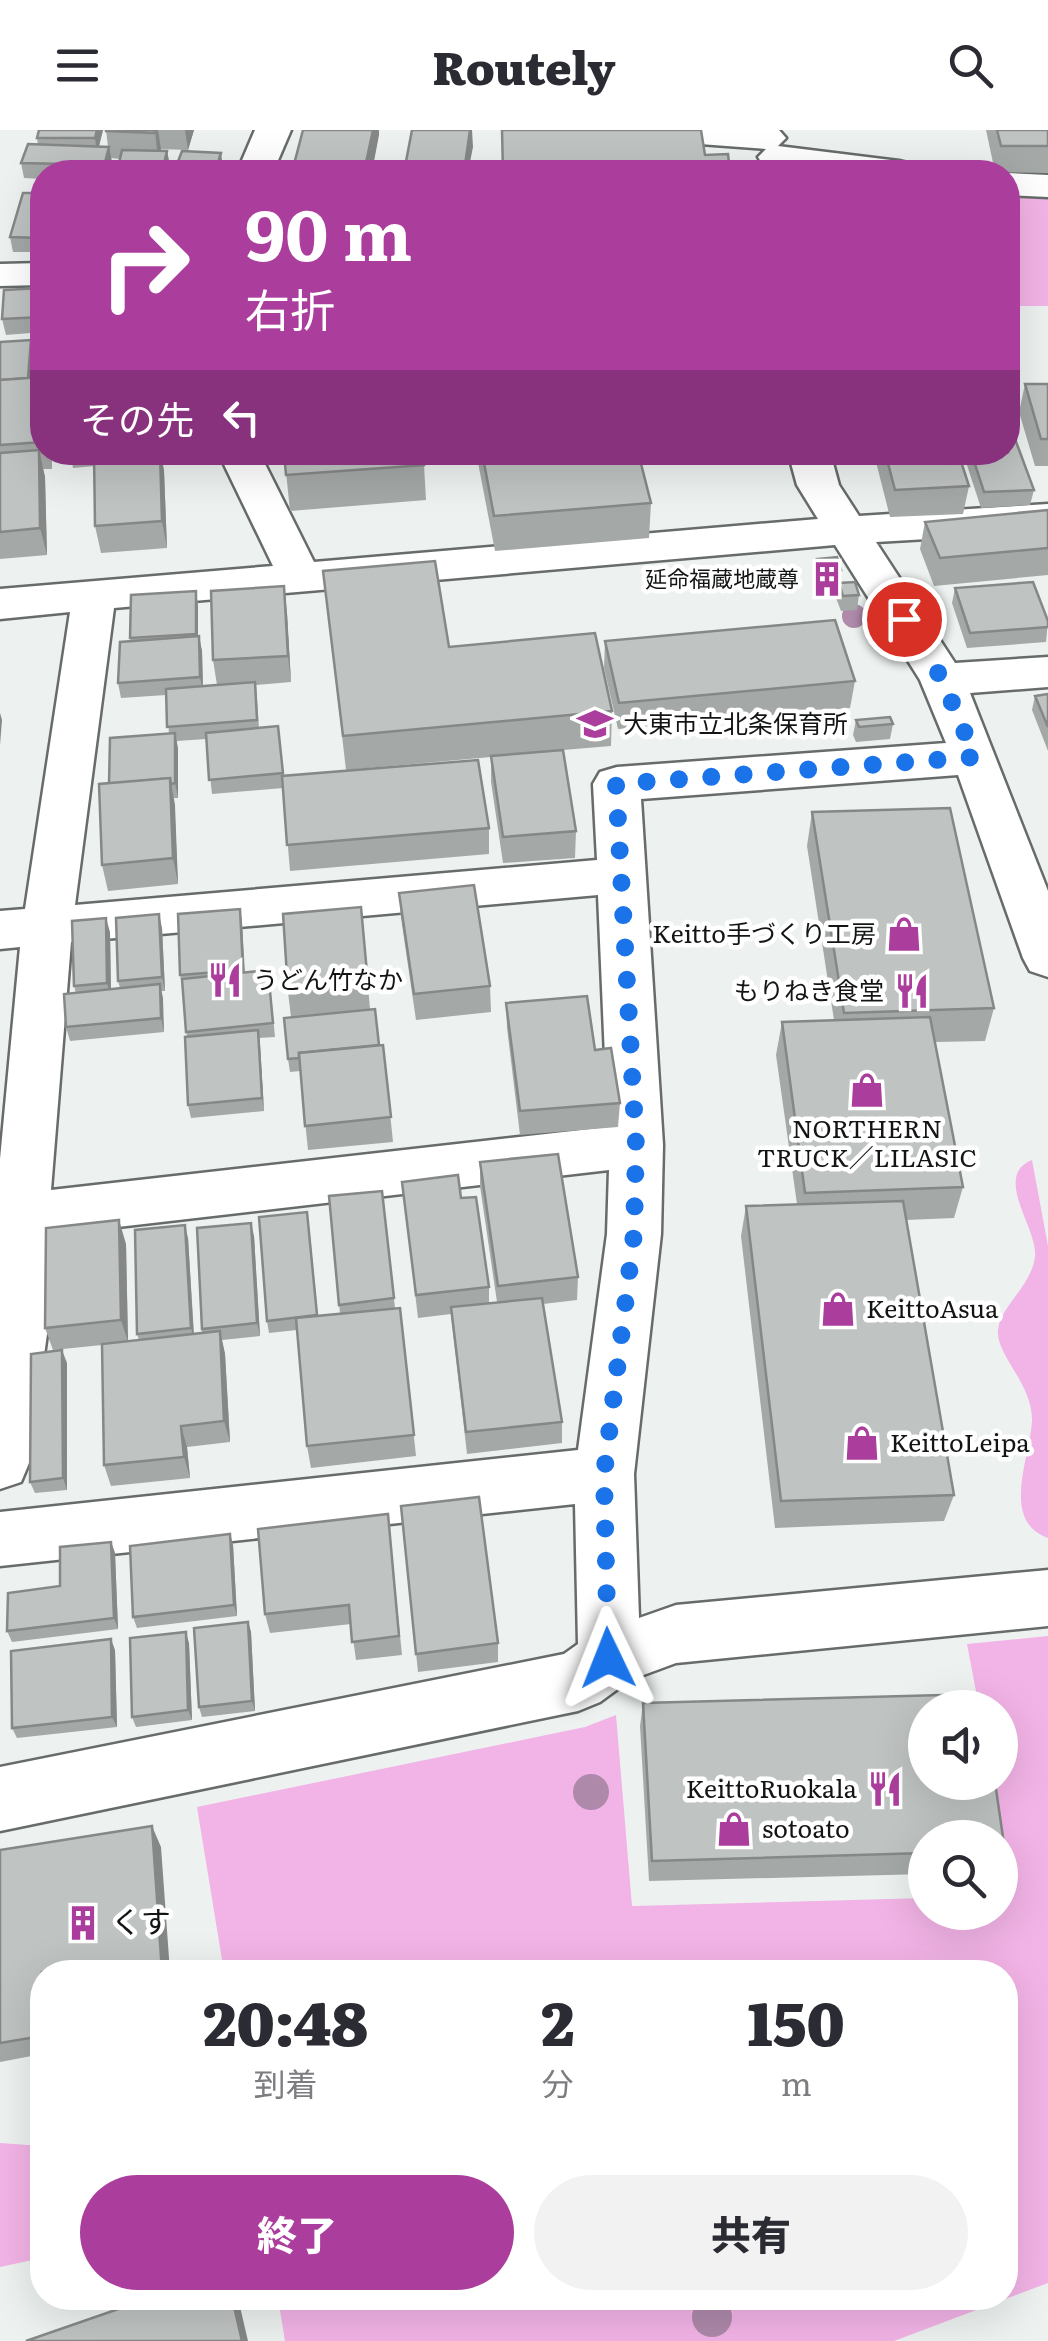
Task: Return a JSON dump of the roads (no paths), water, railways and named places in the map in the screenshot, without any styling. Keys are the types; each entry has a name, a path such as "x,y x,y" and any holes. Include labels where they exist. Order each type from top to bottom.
{"street":[{"path":"260,160 273,130"},
{"path":"659,130 833,160"},
{"path":"1020,185 1048,186"},
{"path":"0,275 30,274"},
{"path":"244,465 299,575"},
{"path":"812,465 818,485 942,679 975,757 1048,958"},
{"path":"0,604 299,575 848,530 1048,518"},
{"path":"0,1462 19,1334 11,1217 24,928 94,597"},
{"path":"942,679 1048,672"},
{"path":"608,1658 604,1474 634,1234 636,1145 616,784 975,757"},
{"path":"24,928 624,875"},
{"path":"11,1217 636,1145"},
{"path":"0,1539 604,1474"},
{"path":"0,1798 578,1681 608,1658 676,1634 1048,1598"}],"place":[{"name":"延命福蔵地蔵尊","path":"827,579"},
{"name":"大東市立北条保育所","path":"595,724"},
{"name":"Keitto手づくり工房","path":"904,934"},
{"name":"うどん竹なか","path":"225,980"},
{"name":"もりねき食堂","path":"912,991"},
{"name":"NORTHERN TRUCK／LILASIC","path":"867,1090"},
{"name":"KeittoAsua","path":"838,1309"},
{"name":"KeittoLeipa","path":"862,1443"},
{"name":"KeittoRuokala","path":"885,1789"},
{"name":"sotoato","path":"734,1829"},
{"name":"くす","path":"83,1923"}]}
